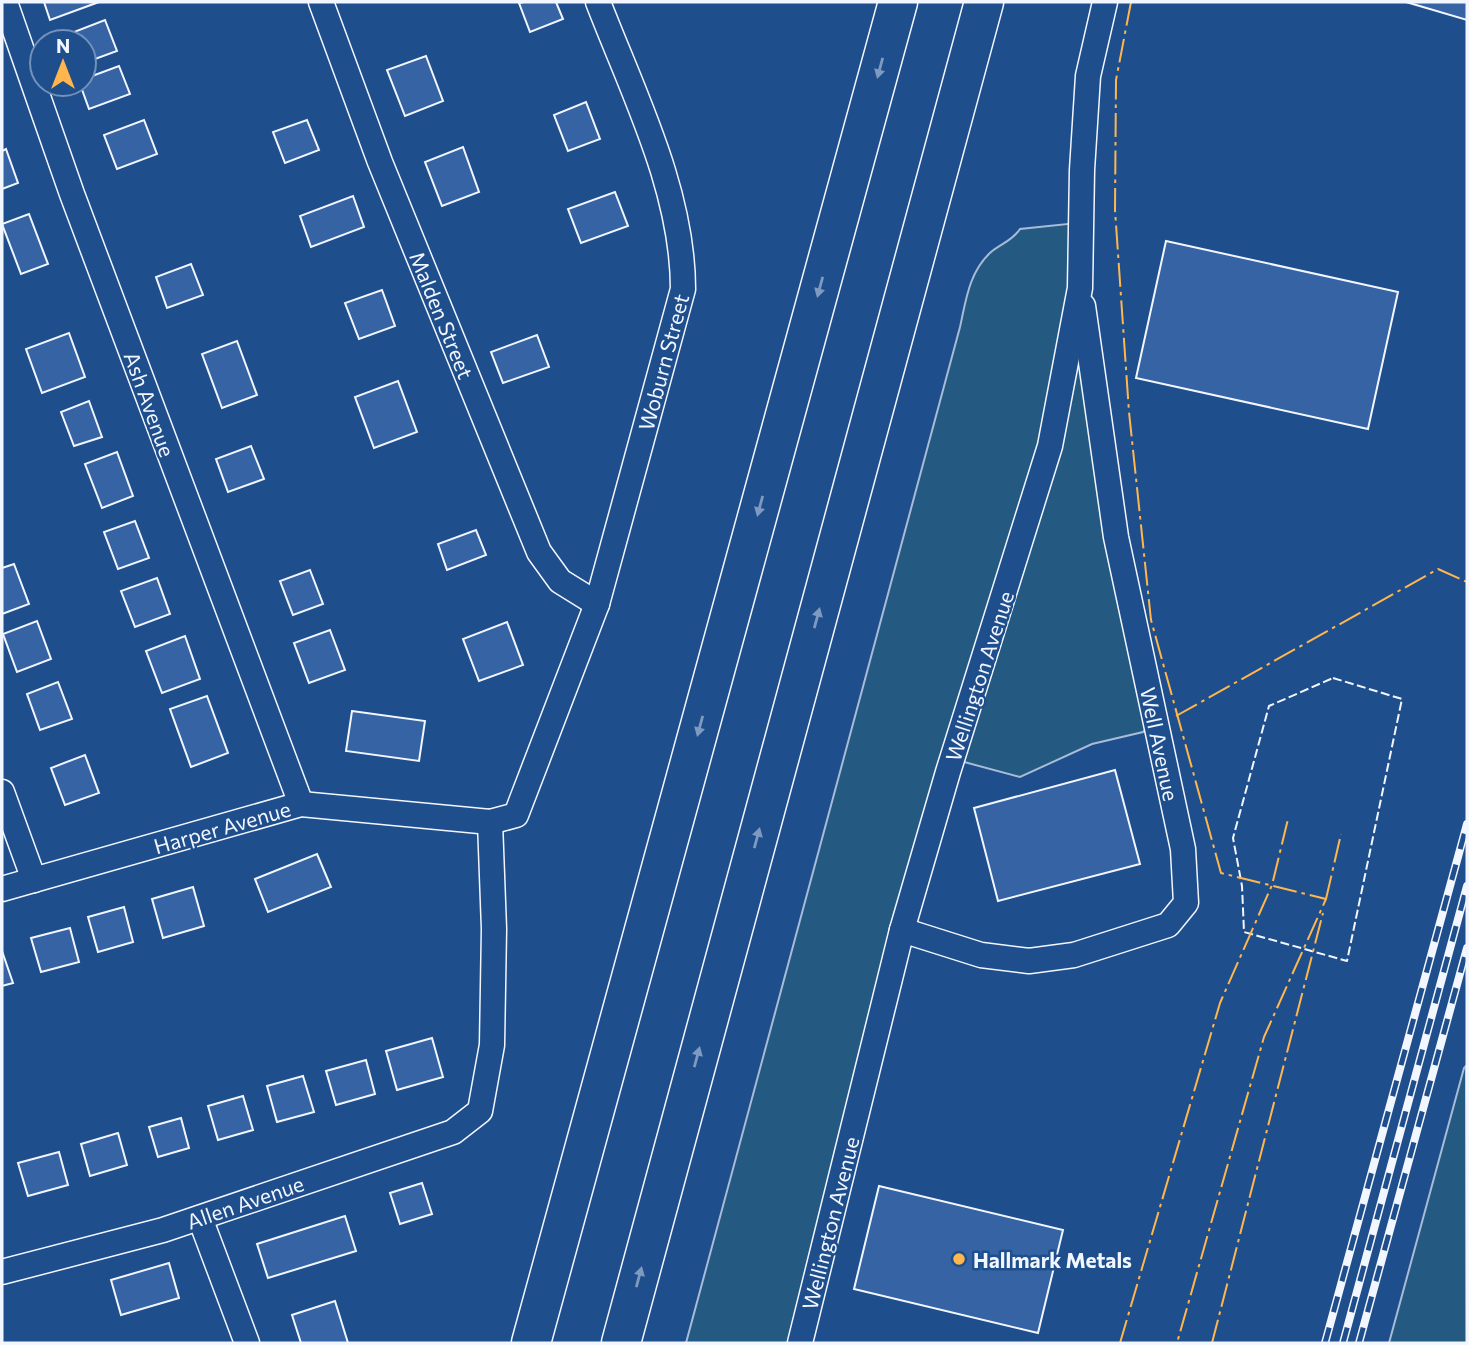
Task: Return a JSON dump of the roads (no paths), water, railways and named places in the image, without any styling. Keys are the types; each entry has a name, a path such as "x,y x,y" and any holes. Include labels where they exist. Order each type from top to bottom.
{"highway":[{"path":"531,1343 898,2"},
{"path":"621,1343 984,2"}],"street":[{"name":"Ash Avenue","path":"5,2 81,220 301,804"},
{"name":"Malden Street","path":"321,2 380,162 539,552 559,581 597,604"},
{"name":"Woburn Street","path":"597,604 683,289 683,254 664,176 598,2"},
{"name":"Wellington Avenue","path":"800,1343 902,930 948,772 1034,505 1050,446 1080,288 1082,170 1088,76 1105,2"},
{"name":"Well Avenue","path":"902,930 981,955 1029,961 1074,955 1168,925 1186,904 1183,849 1116,537 1080,288"},
{"path":"490,822 516,815 597,604"},
{"path":"2,792 34,880"},
{"name":"Harper Avenue","path":"2,889 301,804 490,822"},
{"name":"Allen Avenue","path":"2,1272 200,1218 453,1132 480,1111 492,1045 494,929 490,822"},
{"path":"200,1218 247,1343"}],"railway":[{"path":"1325,1343 1467,824"},
{"path":"1343,1343 1467,886"},
{"path":"1359,1343 1467,948"}],"place":[{"name":"Hallmark Metals","path":"959,1259"}]}
